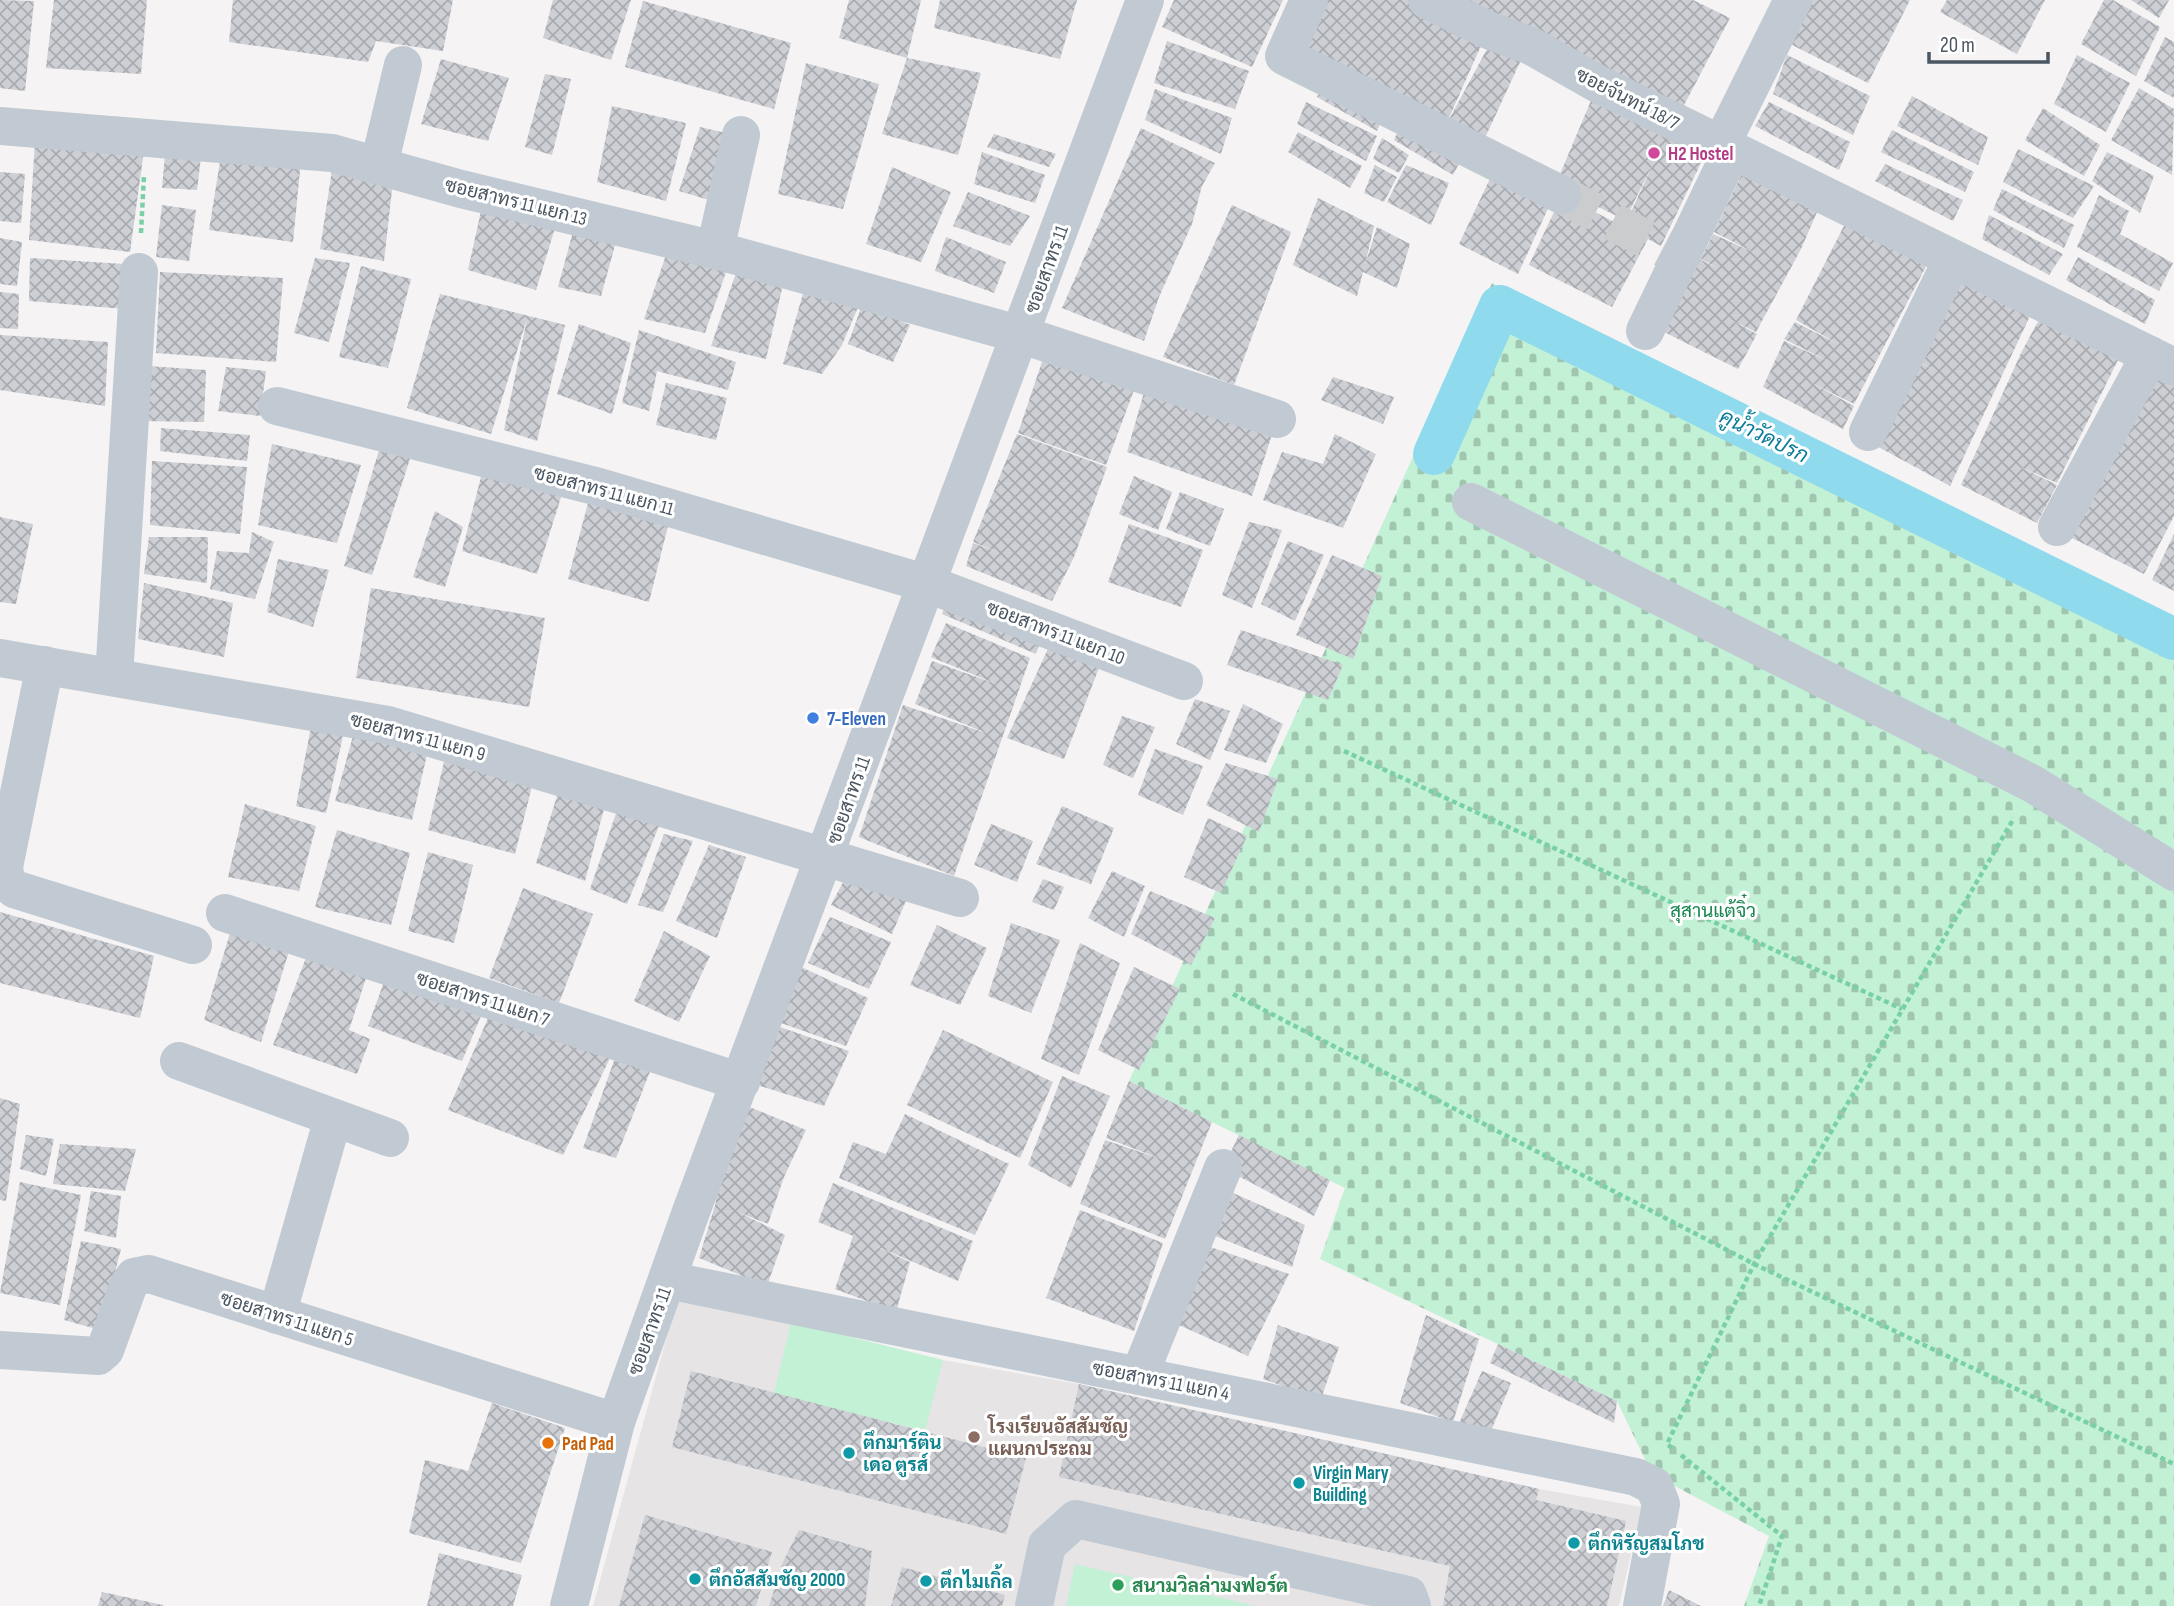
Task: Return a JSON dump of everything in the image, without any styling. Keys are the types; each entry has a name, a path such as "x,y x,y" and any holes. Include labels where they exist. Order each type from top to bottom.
{"street":[{"name":"ซอยสาทร 11","path":"569,1606 616,1422 1145,0"},
{"path":"1310,0 1284,57 1562,195"},
{"name":"ซอยจันทน์ 18/7","path":"1427,0 1488,30 1531,46 1598,84 1726,148 2162,361"},
{"path":"1645,331 1793,0"},
{"path":"379,165 403,65"},
{"name":"ซอยสาทร 11 แยก 13","path":"0,126 331,153 461,189 715,250 1022,335 1277,419"},
{"path":"715,250 741,135"},
{"path":"1868,432 1952,260"},
{"path":"114,677 139,272"},
{"path":"2057,527 2162,361"},
{"name":"ซอยสาทร 11 แยก 11","path":"277,407 600,488 928,584"},
{"path":"1471,502 2033,784 2174,872"},
{"name":"ซอยสาทร 11 แยก 10","path":"928,584 1184,681"},
{"name":"ซอยสาทร 11 แยก 9","path":"0,658 388,725 960,898"},
{"path":"45,665 4,867 6,880 13,888 193,945"},
{"name":"ซอยสาทร 11 แยก 7","path":"225,913 741,1082"},
{"path":"179,1061 390,1138"},
{"path":"277,1315 333,1118"},
{"path":"1139,1376 1223,1168"},
{"name":"ซอยสาทร 11 แยก 5","path":"1,1360 98,1356 105,1350 129,1284 134,1278 149,1274 616,1422"},
{"name":"ซอยสาทร 11 แยก 4","path":"667,1280 1636,1477 1654,1486 1661,1504 1642,1606"},
{"path":"1034,1606 1047,1545 1076,1519 1408,1595 1412,1606"}],"path":[{"path":"139,272 146,136"},
{"path":"1344,751 1902,1009"},
{"path":"1759,1606 1782,1536 1667,1444 1754,1264 2033,784"},
{"path":"1233,994 1754,1264 2174,1464"}],"shaded area":[{"name":"โรงเรียนอัสสัมชัญ แผนกประถม","path":"678,1296 943,1360 1079,1384 1539,1489 1642,1507 1619,1606 593,1606"}],"green space":[{"name":"สุสานแต้จิ๋ว","path":"1492,283 2174,620 2174,1606 1744,1606 1769,1536 1652,1474 1617,1401 1320,1259 1345,1188 1129,1081"},
{"path":"791,1322 943,1360 925,1431 774,1394"},
{"name":"สนามวิลล่ามงฟอร์ต","path":"1075,1564 1256,1606 1066,1606"}],"building":[{"path":"0,0 34,1 25,91 0,88"},
{"path":"54,0 147,0 141,74 46,68"},
{"path":"233,0 453,0 443,51 376,41 368,62 229,42"},
{"path":"553,0 631,0 611,60 543,38"},
{"path":"849,0 921,0 907,58 839,38"},
{"path":"940,0 1077,0 1060,59 934,28"},
{"path":"1174,0 1283,0 1252,67 1162,27"},
{"path":"1323,0 1427,0 1488,30 1445,127 1487,49 1521,60 1478,153 1387,107 1377,131 1317,97 1326,81 1294,61"},
{"path":"1464,0 1693,0 1730,18 1683,107"},
{"path":"1811,0 1910,0 1868,83 1790,44"},
{"path":"1947,0 2045,0 2017,54 1940,12"},
{"path":"2104,0 2113,0 2160,27 2136,76 2081,44"},
{"path":"2131,0 2169,0 2159,18"},
{"path":"643,1 791,43 774,109 625,67"},
{"path":"2165,37 2174,42 2174,98 2144,81"},
{"path":"1167,41 1249,71 1235,109 1154,83"},
{"path":"1787,55 1870,96 1853,135 1773,94"},
{"path":"2077,55 2130,83 2106,132 2054,104"},
{"path":"907,58 981,73 958,155 882,134"},
{"path":"441,59 509,78 488,141 421,124"},
{"path":"806,63 879,84 843,209 778,194"},
{"path":"545,74 571,79 552,155 525,147"},
{"path":"1598,84 1712,140 1661,246 1648,239 1612,307 1529,265 1562,195 1624,227 1655,160 1625,220 1555,186"},
{"path":"2139,88 2174,109 2172,175 2111,140"},
{"path":"1155,89 1232,118 1221,154 1145,120"},
{"path":"1912,96 1988,137 1978,165 1897,126"},
{"path":"1306,102 1377,136 1366,161 1297,124"},
{"path":"1769,102 1850,142 1839,170 1755,126"},
{"path":"612,106 686,123 666,201 597,182"},
{"path":"2043,108 2100,145 2084,176 2025,140"},
{"path":"1402,123 1463,156 1453,175 1394,140"},
{"path":"700,127 730,134 709,200 679,191"},
{"path":"1141,128 1215,163 1202,186 1192,224 1159,297 1144,341 1062,308"},
{"path":"1892,130 1974,172 1965,192 1881,152"},
{"path":"1298,132 1362,166 1350,188 1288,152"},
{"path":"994,134 1056,154 1049,167 987,147"},
{"path":"146,136 130,252 29,240 35,140"},
{"path":"1382,138 1409,155 1399,173 1373,159"},
{"path":"223,143 302,150 293,242 209,230"},
{"path":"2018,149 2094,186 2073,218 2003,182"},
{"path":"982,152 1045,175 1035,203 974,184"},
{"path":"2107,152 2154,176 2140,213 2092,181"},
{"path":"165,155 201,157 197,190 162,188"},
{"path":"1749,159 1824,196 1801,249 1756,332 1731,320 1757,334 1738,369 1662,331 1699,259 1721,270 1701,259 1713,234 1755,253 1714,232"},
{"path":"1885,164 1963,200 1953,221 1875,181"},
{"path":"1375,165 1397,177 1384,202 1364,193"},
{"path":"1406,165 1449,183 1431,225 1387,202"},
{"path":"1496,166 1556,191 1518,274 1459,244"},
{"path":"892,167 951,192 921,262 866,244"},
{"path":"332,170 393,181 384,261 320,249"},
{"path":"0,172 25,174 21,223 0,221"},
{"path":"2002,189 2074,225 2064,248 1993,210"},
{"path":"968,192 1030,216 1010,246 953,226"},
{"path":"2099,195 2129,211 2120,234 2173,263 2159,291 2077,247"},
{"path":"1318,198 1374,226 1365,265 1377,227 1410,244 1397,288 1363,272 1357,296 1293,265"},
{"path":"483,202 556,225 536,290 468,270"},
{"path":"162,205 196,210 189,261 156,257"},
{"path":"1232,205 1291,232 1234,385 1163,357"},
{"path":"1850,214 1932,255 1854,404 1810,382 1854,406 1843,429 1763,387 1784,341 1830,362 1784,339 1795,322 1840,345 1796,320"},
{"path":"1989,215 2063,254 2049,275 1982,239"},
{"path":"574,228 617,238 601,296 558,287"},
{"path":"946,237 1006,262 994,293 935,271"},
{"path":"0,238 22,242 17,286 0,284"},
{"path":"666,255 727,269 705,333 644,319"},
{"path":"2078,257 2155,300 2145,324 2066,280"},
{"path":"30,258 124,264 124,309 29,301"},
{"path":"315,258 350,263 329,342 294,333"},
{"path":"361,266 411,279 388,368 339,357"},
{"path":"1965,266 2037,301 1950,486 1873,444 1918,362 1938,372 1919,362"},
{"path":"737,270 784,280 766,359 711,346"},
{"path":"160,272 283,278 276,362 156,353"},
{"path":"804,290 859,305 842,345 822,374 783,364"},
{"path":"0,292 19,294 18,329 0,328"},
{"path":"440,294 565,325 537,441 504,430 527,319 491,434 407,408"},
{"path":"862,305 910,325 893,362 848,344"},
{"path":"2047,305 2126,344 2057,483 2018,466 2057,485 2037,523 1961,485 2022,351"},
{"path":"579,324 631,343 612,414 557,394"},
{"path":"639,330 736,362 728,390 657,371 649,411 622,403"},
{"path":"0,335 108,342 105,406 0,390"},
{"path":"1048,344 1140,374 1106,465 1018,433"},
{"path":"148,366 206,370 204,422 143,421"},
{"path":"2154,366 2174,376 2174,516 2144,574 2068,536"},
{"path":"226,367 266,371 260,416 218,411"},
{"path":"1333,377 1394,397 1383,424 1321,400"},
{"path":"666,383 727,398 716,440 656,425"},
{"path":"1145,389 1277,419 1252,496 1127,452"},
{"path":"161,428 250,435 247,461 160,451"},
{"path":"1017,434 1107,467 1074,557 1052,601 966,566 973,543 1000,553 973,542"},
{"path":"1335,434 1376,454 1343,528 1263,500 1282,452 1323,464"},
{"path":"272,444 361,465 337,543 258,525"},
{"path":"380,447 411,456 372,575 344,566"},
{"path":"152,461 247,467 240,534 150,525"},
{"path":"482,473 562,494 537,574 462,551"},
{"path":"1134,476 1172,492 1158,530 1119,514"},
{"path":"1180,492 1224,509 1210,546 1166,529"},
{"path":"589,499 669,522 649,602 568,579"},
{"path":"435,511 463,527 445,587 413,577"},
{"path":"0,517 33,524 16,604 0,602"},
{"path":"1249,522 1282,530 1252,608 1222,595"},
{"path":"1129,524 1203,550 1181,607 1108,582"},
{"path":"252,532 274,542 255,599 210,589 217,551 249,553"},
{"path":"2174,534 2174,591 2152,580"},
{"path":"149,537 208,537 207,583 144,574"},
{"path":"1288,541 1324,555 1295,621 1261,604"},
{"path":"1332,555 1382,576 1353,659 1296,635"},
{"path":"278,559 329,570 313,627 267,612"},
{"path":"959,582 1049,617 1036,654 942,614"},
{"path":"144,583 233,603 224,657 138,639"},
{"path":"371,588 545,618 529,707 356,678"},
{"path":"946,623 1030,658 954,876 859,837 903,705 989,734 915,704 932,661 999,685 931,657"},
{"path":"1241,630 1343,665 1328,700 1227,665"},
{"path":"1052,640 1102,660 1064,759 1007,738"},
{"path":"1195,699 1230,711 1210,760 1176,744"},
{"path":"1243,704 1283,724 1266,763 1224,750"},
{"path":"1122,716 1155,727 1133,778 1103,765"},
{"path":"358,718 434,724 412,820 335,801"},
{"path":"312,721 345,727 326,813 296,806"},
{"path":"447,749 536,770 515,854 428,830"},
{"path":"1155,749 1203,766 1183,815 1138,795"},
{"path":"1226,763 1278,779 1259,832 1206,805"},
{"path":"558,793 605,805 585,881 536,863"},
{"path":"622,796 666,809 627,904 590,889"},
{"path":"245,804 316,826 299,891 228,877"},
{"path":"1062,806 1114,828 1091,884 1036,864"},
{"path":"1208,818 1247,836 1221,893 1184,877"},
{"path":"991,824 1033,841 1017,882 974,865"},
{"path":"337,830 410,853 391,925 315,907"},
{"path":"664,834 693,841 663,912 638,905"},
{"path":"709,845 746,857 717,938 676,921"},
{"path":"428,852 473,865 454,943 408,931"},
{"path":"852,865 913,884 892,934 831,905"},
{"path":"1112,871 1145,886 1124,937 1088,918"},
{"path":"1043,879 1064,887 1054,910 1032,902"},
{"path":"523,888 593,914 559,1003 489,978"},
{"path":"1150,891 1215,918 1191,965 1131,934"},
{"path":"0,912 154,956 140,1018 0,983"},
{"path":"830,917 891,942 869,989 808,963"},
{"path":"1011,923 1060,940 1031,1013 988,996"},
{"path":"937,925 987,948 960,1005 910,985"},
{"path":"664,931 710,956 679,1022 634,1001"},
{"path":"230,933 290,948 261,1042 204,1020"},
{"path":"1080,943 1120,963 1079,1075 1041,1059"},
{"path":"307,955 367,975 349,1030 370,1039 357,1074 273,1045"},
{"path":"801,967 868,998 846,1046 781,1023"},
{"path":"1134,967 1180,989 1139,1070 1098,1050"},
{"path":"384,982 484,1009 462,1061 368,1026"},
{"path":"489,1016 611,1056 563,1155 448,1110"},
{"path":"777,1026 849,1051 824,1106 757,1085"},
{"path":"943,1030 1053,1082 1020,1158 907,1105"},
{"path":"615,1058 651,1069 616,1158 583,1148"},
{"path":"1062,1076 1110,1096 1071,1188 1028,1165"},
{"path":"1129,1081 1212,1122 1165,1239 1080,1204 1105,1140 1164,1160 1106,1138"},
{"path":"0,1098 20,1104 6,1201 0,1200"},
{"path":"747,1106 806,1130 784,1177 768,1224 738,1212 785,1235 767,1286 699,1258 716,1202 713,1195"},
{"path":"905,1114 1009,1164 975,1235 839,1178 853,1142 886,1154"},
{"path":"26,1135 54,1139 46,1176 20,1169"},
{"path":"1239,1135 1330,1180 1314,1216 1223,1168"},
{"path":"60,1144 136,1149 125,1191 53,1184"},
{"path":"20,1182 81,1195 60,1305 0,1293"},
{"path":"833,1183 973,1241 958,1281 871,1244 910,1262 896,1312 835,1289 853,1236 818,1222"},
{"path":"1215,1185 1305,1225 1292,1267 1198,1229"},
{"path":"91,1191 121,1196 116,1238 84,1231"},
{"path":"1080,1210 1163,1243 1134,1331 1046,1298"},
{"path":"81,1241 121,1249 100,1330 64,1320"},
{"path":"1193,1241 1289,1274 1248,1356 1170,1321"},
{"path":"1426,1315 1479,1339 1453,1422 1400,1403"},
{"path":"1278,1325 1339,1347 1321,1399 1263,1379"},
{"path":"1498,1344 1617,1401 1614,1423 1490,1363"},
{"name":"ตึกมาร์ติน เดอ ตูรส์","path":"691,1371 1026,1458 1006,1534 672,1447"},
{"path":"1482,1371 1511,1383 1486,1443 1456,1430"},
{"name":"Virgin Mary Building","path":"1079,1384 1539,1489 1536,1500 1626,1521 1607,1606 1443,1606 1450,1566 1059,1477"},
{"path":"492,1403 565,1428 521,1563 409,1533 425,1460 468,1471"},
{"name":"ตึกอัสสัมชัญ 2000","path":"645,1515 772,1552 756,1606 619,1606"},
{"path":"799,1530 872,1551 865,1606 769,1606 783,1562"},
{"path":"439,1553 522,1575 513,1606 427,1606"},
{"name":"ตึกไมเกิ้ล","path":"902,1567 1005,1595 1002,1606 891,1606"},
{"path":"1669,1590 1701,1606 1663,1606"},
{"path":"102,1592 163,1605 163,1606 98,1606"}],"waterway":[{"name":"คูน้ำวัดปรก","path":"1434,454 1500,306 2174,639"}],"tunnel":[{"path":"1562,195 1680,257"}],"place":[{"name":"H2 Hostel","path":"1654,153"},
{"name":"7-Eleven","path":"813,718"},
{"name":"โรงเรียนอัสสัมชัญ แผนกประถม","path":"974,1437"},
{"name":"Pad Pad","path":"548,1443"},
{"name":"ตึกมาร์ติน เดอ ตูรส์","path":"849,1453"},
{"name":"Virgin Mary Building","path":"1299,1483"},
{"name":"ตึกหิรัญสมโภช","path":"1574,1543"},
{"name":"ตึกอัสสัมชัญ 2000","path":"695,1579"},
{"name":"ตึกไมเกิ้ล","path":"926,1581"},
{"name":"สนามวิลล่ามงฟอร์ต","path":"1118,1585"}]}
